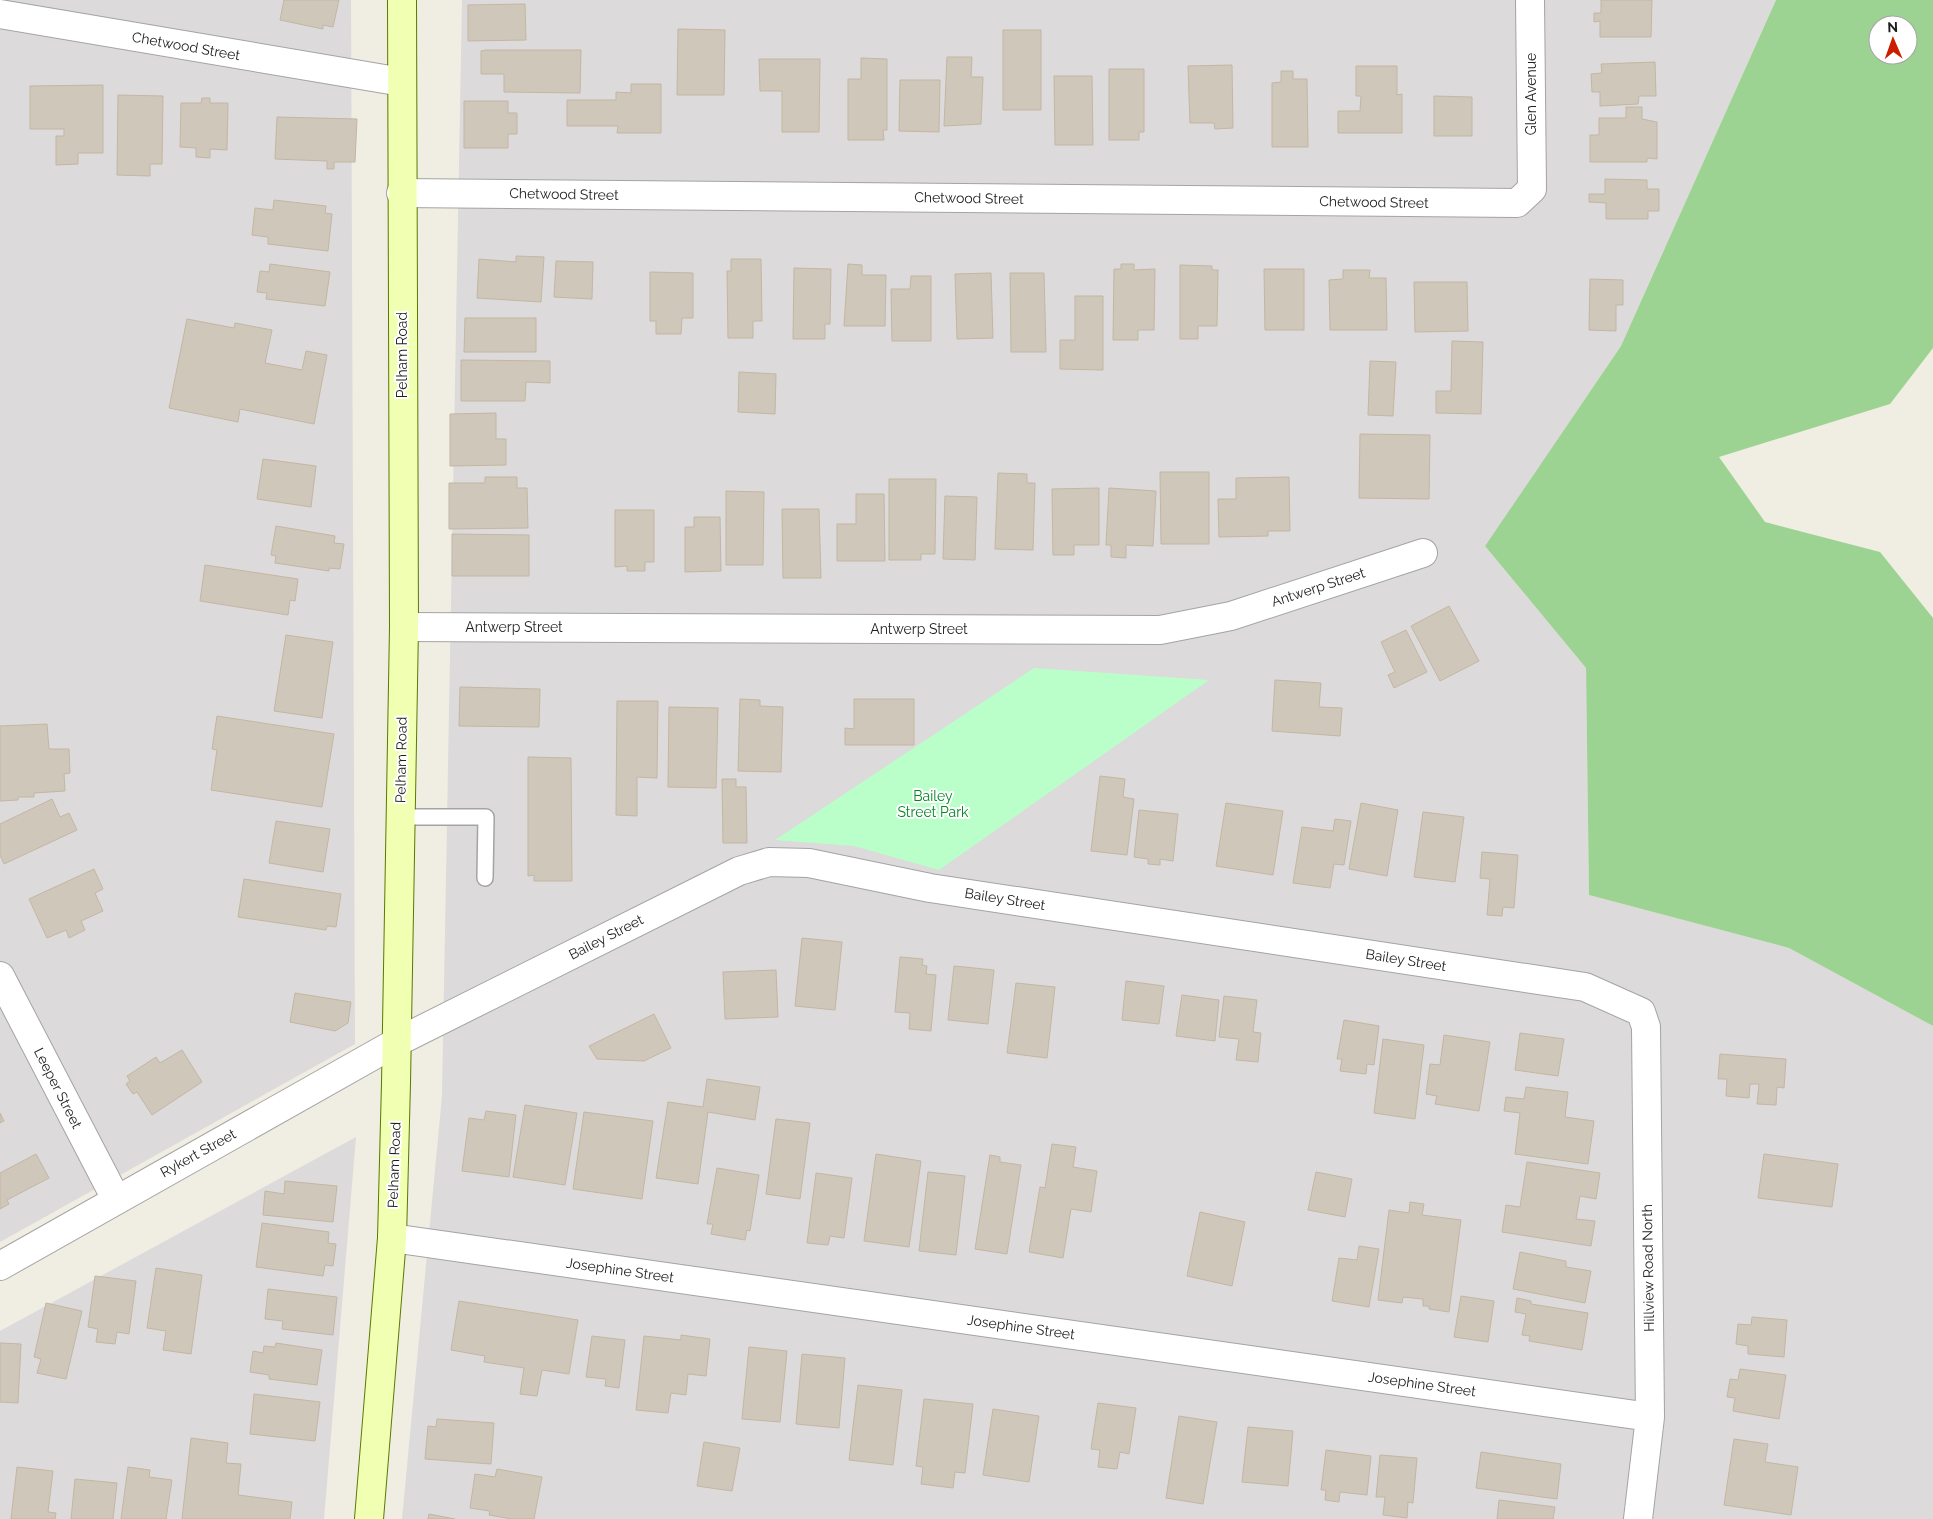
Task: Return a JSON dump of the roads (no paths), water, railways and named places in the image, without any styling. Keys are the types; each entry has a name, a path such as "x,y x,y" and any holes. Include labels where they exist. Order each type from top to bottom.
{"main road":[{"name":"Pelham Road","path":"369,1519 392,1238 404,627 401,193 402,0"}],"street":[{"name":"Glen Avenue","path":"1530,0 1532,189"},
{"name":"Chetwood Street","path":"0,14 402,82"},
{"name":"Chetwood Street","path":"401,193 1517,203 1532,189"},
{"name":"Antwerp Street","path":"404,627 1160,630 1231,616 1423,552"},
{"name":"Bailey Street","path":"396,1042 738,871 769,862 809,863 930,888 1585,987 1641,1012 1643,1018"},
{"name":"Leeper Street","path":"0,976 116,1199"},
{"name":"Hillview Road North","path":"1638,1519 1650,1417 1646,1027 1643,1018"},
{"name":"Rykert Street","path":"0,1266 396,1042"},
{"name":"Josephine Street","path":"392,1238 1650,1417"}],"lane":[{"path":"400,817 486,817 485,878"}],"park label":[{"name":"Bailey Street Park","path":"933,804"}]}
